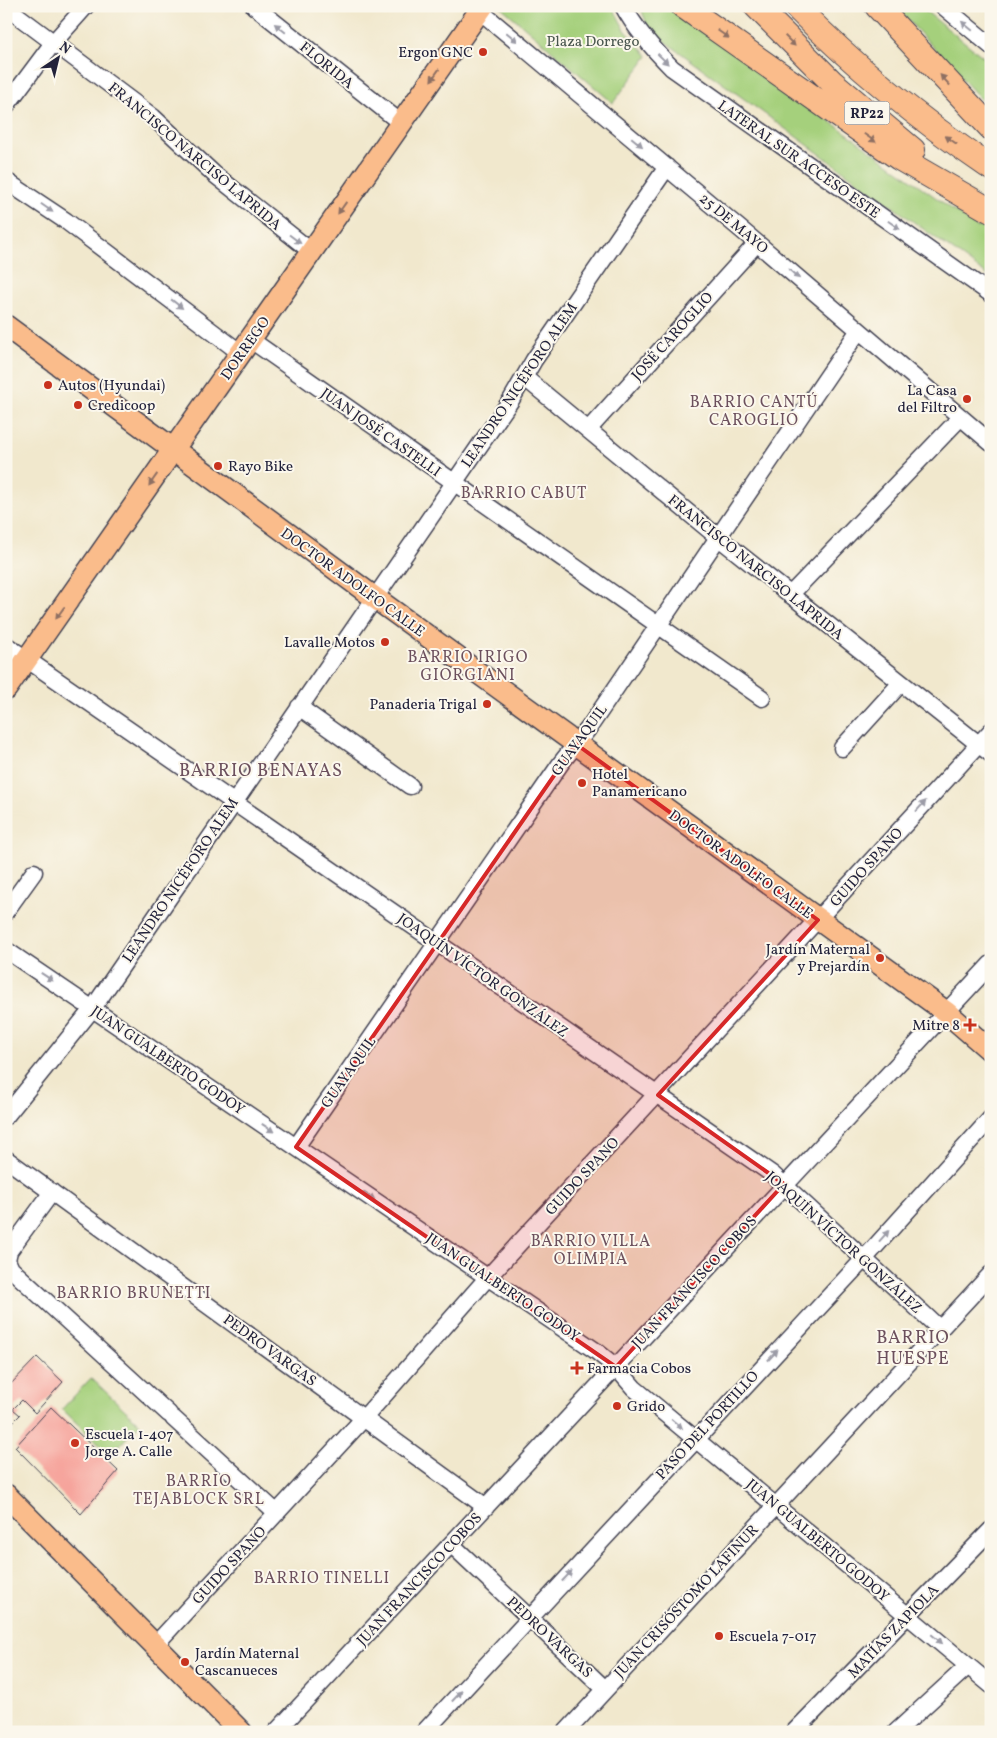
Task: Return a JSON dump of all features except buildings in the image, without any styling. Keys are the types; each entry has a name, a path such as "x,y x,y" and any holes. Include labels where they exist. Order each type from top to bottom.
{"highway":[{"path":"683,6 900,158 991,211"},
{"name":"RP22","path":"756,6 818,69 868,114 913,150 991,206"},
{"name":"RP22","path":"795,6 874,81 930,125 991,168"},
{"path":"877,6 991,128"}],"main road":[{"name":"DORREGO","path":"6,690 247,347 479,8"},
{"name":"DOCTOR ADOLFO CALLE","path":"6,326 375,598 946,1012 991,1051"},
{"path":"6,1495 241,1732"}],"street":[{"path":"6,106 53,43 86,6"},
{"name":"FLORIDA","path":"254,6 401,123"},
{"name":"LATERAL SUR ACCESO ESTE","path":"623,6 632,23 653,49 672,68 991,294"},
{"path":"943,6 991,46"},
{"name":"FRANCISCO NARCISO LAPRIDA","path":"6,8 153,117 214,174 312,252"},
{"name":"25 DE MAYO","path":"479,8 757,242 991,443"},
{"name":"LEANDRO NICÉFORO ALEM","path":"6,1116 93,1008 454,483 539,352 667,167"},
{"name":"JUAN JOSÉ CASTELLI","path":"6,180 247,347 454,483 762,698"},
{"name":"JOSÉ CAROGLIO","path":"588,430 757,242"},
{"name":"GUAYAQUIL","path":"296,1147 436,943 659,626 859,330"},
{"name":"FRANCISCO NARCISO LAPRIDA","path":"524,377 719,538 984,749"},
{"path":"790,595 961,417"},
{"name":"JOAQUÍN VÍCTOR GONZÁLEZ","path":"6,645 784,1184 940,1329"},
{"path":"842,748 901,683"},
{"path":"299,707 410,786"},
{"name":"GUIDO SPANO","path":"155,1645 364,1418 489,1276 658,1096 818,920 984,749 991,731"},
{"path":"6,911 34,872"},
{"name":"JUAN GUALBERTO GODOY","path":"6,950 489,1276 616,1367 634,1388 991,1685"},
{"name":"JUAN FRANCISCO COBOS","path":"276,1732 784,1184 991,964"},
{"name":"PASO DEL PORTILLO","path":"424,1732 694,1438 864,1259 991,1118"},
{"name":"PEDRO VARGAS","path":"6,1159 486,1506"},
{"path":"52,1192 9,1252 8,1260 11,1269 277,1513"},
{"name":"JUAN CRISÓSTOMO LAFINUR","path":"566,1732 775,1504 991,1274"},
{"name":"MATÍAS ZAPIOLA","path":"794,1732 991,1530"},
{"name":"PEDRO VARGAS","path":"451,1544 605,1689"},
{"path":"896,1732 968,1666"}],"highlighted area":[{"path":"576,744 818,920 658,1095 784,1184 616,1367 296,1147"}],"green space":[{"name":"Plaza Dorrego","path":"500,6 612,6 625,30 648,56 613,103"},
{"path":"640,6 671,6 978,228 991,210 991,278 649,30"},
{"path":"895,6 919,6 991,63 991,110"},
{"path":"91,1378 140,1424 110,1455 62,1409"}],"place":[{"name":"Ergon GNC","path":"483,52"},
{"name":"Autos (Hyundai)","path":"48,385"},
{"name":"La Casa del Filtro","path":"967,399"},
{"name":"Credicoop","path":"78,405"},
{"name":"Rayo Bike","path":"218,466"},
{"name":"Lavalle Motos","path":"385,642"},
{"name":"Panaderia Trigal","path":"487,704"},
{"name":"Hotel Panamericano","path":"582,783"},
{"name":"Jardín Maternal y Prejardín","path":"880,958"},
{"name":"Mitre 8","path":"970,1025"},
{"name":"Farmacia Cobos","path":"577,1368"},
{"name":"Grido","path":"617,1406"},
{"name":"Escuela 1-407 Jorge A. Calle","path":"75,1443"},
{"name":"Escuela 7-017","path":"719,1636"},
{"name":"Jardín Maternal Cascanueces","path":"185,1662"}],"district":[{"name":"BARRIO CANTÚ CAROGLIO","path":"754,410"},
{"name":"BARRIO CABUT","path":"524,492"},
{"name":"BARRIO IRIGO GIORGIANI","path":"468,665"},
{"name":"BARRIO BENAYAS","path":"261,770"},
{"name":"BARRIO VILLA OLIMPIA","path":"591,1249"},
{"name":"BARRIO BRUNETTI","path":"134,1292"},
{"name":"BARRIO HUESPE","path":"913,1347"},
{"name":"BARRIO TEJABLOCK SRL","path":"199,1489"},
{"name":"BARRIO TINELLI","path":"322,1577"}]}
